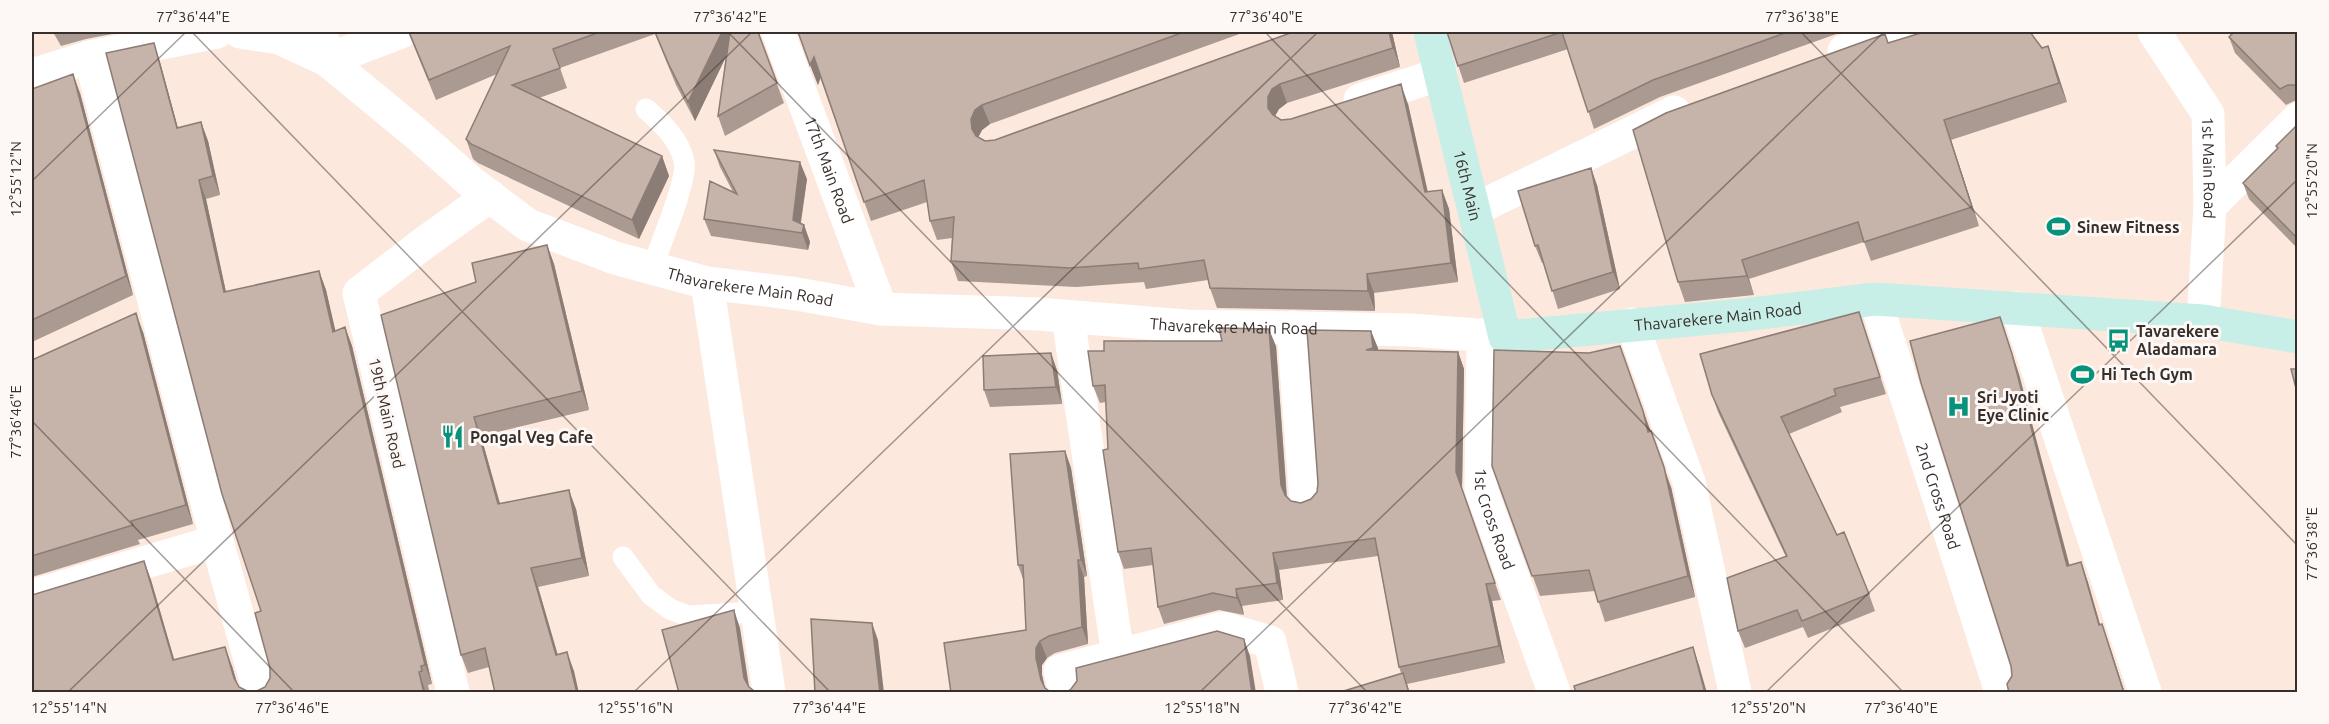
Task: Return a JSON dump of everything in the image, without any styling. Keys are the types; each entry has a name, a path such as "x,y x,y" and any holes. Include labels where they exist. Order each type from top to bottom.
{"main road":[{"name":"16th Main","path":"1430,32 1474,210 1494,336"},
{"name":"Thavarekere Main Road","path":"1494,336 1744,315 1875,299 2203,321 2298,337"}],"street":[{"path":"32,75 90,57 217,32"},
{"name":"Thavarekere Main Road","path":"240,32 324,46 472,183 528,225 615,258 707,283 797,294 880,309 1068,316 1186,326 1410,330 1494,336"},
{"path":"324,46 401,32"},
{"name":"17th Main Road","path":"778,32 880,309"},
{"name":"1st Main Road","path":"2154,32 2208,114 2210,206 2203,321"},
{"path":"1817,60 1893,33"},
{"path":"90,57 217,542 259,693"},
{"path":"1327,110 1441,74"},
{"path":"1474,210 1666,115 1699,103"},
{"path":"2210,206 2298,119"},
{"name":"19th Main Road","path":"453,693 359,293 490,196"},
{"path":"707,283 769,693"},
{"name":"2nd Cross Road","path":"1875,299 2001,693"},
{"path":"125,319 156,305"},
{"path":"2017,308 2145,693"},
{"path":"1068,316 1118,656"},
{"path":"1632,324 1689,482 1736,693"},
{"path":"1293,327 1306,501"},
{"name":"1st Cross Road","path":"1494,336 1481,489 1554,693"},
{"path":"32,596 217,542"},
{"path":"1065,693 1060,671 1223,628 1270,642 1282,693"}],"lane":[{"path":"646,109 669,131 685,162 683,180 652,268"},
{"path":"623,557 651,595 670,609 688,616 757,612"}],"building":[{"path":"409,32 600,32 553,49 560,68 512,85 662,156 632,220 471,144 466,139 510,46 429,80"},
{"path":"655,32 722,32 688,102 669,65"},
{"path":"730,32 758,32 777,83 718,116"},
{"path":"798,32 1184,32 982,105 975,110 971,119 972,129 976,136 985,141 995,140 1293,32 1389,32 1393,48 1280,84 1272,89 1268,97 1268,108 1281,120 1291,119 1401,84 1425,192 1442,190 1451,263 1367,274 1368,291 1210,288 1204,260 1139,269 1138,263 1069,268 951,261 954,217 930,221 924,180 864,202 814,57 810,65"},
{"path":"1447,32 1562,32 1458,66"},
{"path":"1562,32 1788,32 1653,80 1588,112"},
{"path":"1924,32 2030,32 2042,48 2048,46 2059,83 1944,120 1972,207 1864,242 1858,222 1742,260 1747,276 1678,282 1633,130 1666,113 1885,34 1888,43"},
{"path":"2234,32 2298,32 2298,85 2288,85 2280,89 2229,37"},
{"path":"154,43 177,128 201,122 213,176 199,180 224,292 319,271 333,332 345,327 425,665 421,666 422,671 419,672 424,693 32,693 32,595 144,561 173,660 225,647 239,687 247,691 257,691 265,687 270,678 270,668 255,613 261,611 222,494 106,53"},
{"path":"73,74 126,276 32,320 32,89"},
{"path":"2298,124 2298,239 2243,183"},
{"path":"714,150 800,162 793,220 804,225 802,233 704,219 710,181 737,194"},
{"path":"1591,168 1613,272 1552,291 1518,191"},
{"path":"547,245 582,391 474,417 498,504 569,490 582,558 531,568 556,655 567,652 577,693 495,693 485,648 461,655 381,315 476,282 472,263"},
{"path":"1859,312 1880,377 1834,389 1836,395 1781,417 1837,535 1844,532 1869,594 1802,621 1797,610 1738,631 1727,578 1787,556 1712,395 1700,354"},
{"path":"136,313 186,505 131,521 133,525 32,556 32,360"},
{"path":"2000,317 2012,354 2067,566 2081,562 2099,625 2102,624 2124,693 2009,693 2007,684 2012,676 2011,666 1921,383 1910,341"},
{"path":"1219,328 1269,329 1281,485 1285,495 1291,501 1301,503 1311,499 1317,492 1318,483 1307,330 1371,331 1373,348 1366,350 1458,352 1456,472 1495,583 1486,584 1499,646 1399,667 1375,538 1273,553 1277,583 1236,589 1237,598 1213,593 1158,607 1151,548 1118,552 1103,450 1108,449 1105,385 1093,386 1088,351 1104,351 1104,341 1222,341"},
{"path":"1620,346 1648,432 1651,431 1664,467 1688,576 1598,602 1589,570 1532,576 1492,466 1494,350 1589,353"},
{"path":"1051,353 1056,387 984,390 983,356"},
{"path":"2291,369 2298,369 2298,396"},
{"path":"1065,451 1081,560 1078,560 1082,627 1049,636 1040,641 1036,648 1041,680 1045,688 1052,693 951,693 944,643 1026,630 1023,565 1018,565 1010,454"},
{"path":"734,610 744,678 749,687 757,693 679,693 662,630"},
{"path":"811,619 872,623 880,693 815,693"},
{"path":"1217,631 1244,639 1252,693 1065,693 1077,681 1076,668"},
{"path":"1693,647 1705,693 1576,693 1574,686"},
{"path":"1403,673 1409,693 1337,693"}],"place":[{"name":"Sinew Fitness","path":"2059,227"},
{"name":"Tavarekere Aladamara","path":"2118,340"},
{"name":"Hi Tech Gym","path":"2083,374"},
{"name":"Sri Jyoti Eye Clinic","path":"1959,406"},
{"name":"Pongal Veg Cafe","path":"452,437"}]}
